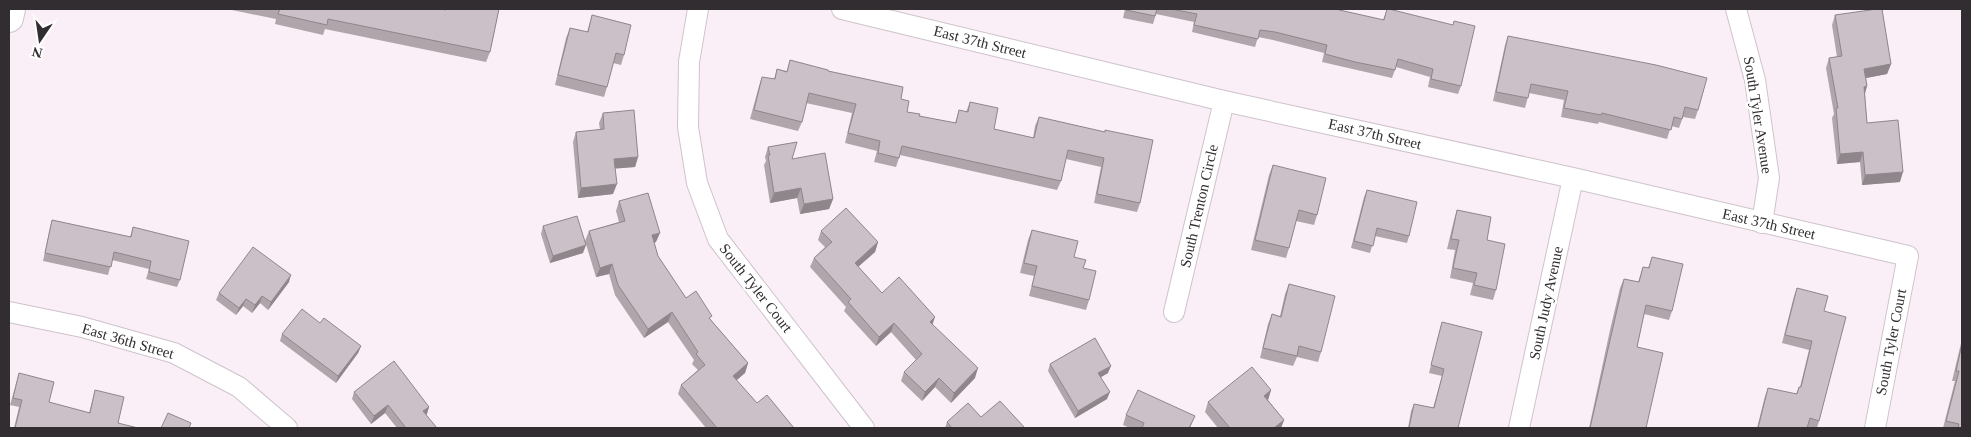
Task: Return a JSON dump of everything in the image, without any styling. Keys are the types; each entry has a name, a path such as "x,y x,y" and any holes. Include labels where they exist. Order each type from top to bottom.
{"main road":[{"path":"9,18 11,9"}],"street":[{"name":"South Tyler Court","path":"698,9 689,62 688,128 697,184 718,239 864,428"},
{"name":"East 37th Street","path":"842,9 881,13 1224,101 1573,178 1908,256"},
{"name":"South Tyler Avenue","path":"1736,9 1755,80 1769,178 1762,223"},
{"name":"South Trenton Circle","path":"1174,312 1224,101"},
{"name":"South Judy Avenue","path":"1519,428 1573,178"},
{"name":"South Tyler Court","path":"1875,428 1908,256"},
{"name":"East 36th Street","path":"9,312 82,327 174,353 239,387 287,428"}],"building":[{"path":"280,9 499,9 490,52 328,19 327,25 278,14"},
{"path":"1126,9 1157,9 1155,16"},
{"path":"1171,9 1335,9 1384,20 1387,9 1389,9 1453,25 1454,21 1475,26 1461,86 1431,79 1433,69 1398,59 1395,70 1355,62 1325,54 1327,45 1275,32 1260,30 1258,39 1194,25 1197,14"},
{"path":"1882,9 1891,64 1864,69 1867,86 1864,87 1867,123 1898,120 1903,172 1865,175 1863,152 1840,154 1836,108 1838,108 1829,58 1842,56 1835,15"},
{"path":"592,15 631,25 624,55 616,53 607,87 558,75 570,28 588,32"},
{"path":"1508,36 1656,65 1707,78 1698,110 1685,107 1682,119 1674,117 1671,130 1602,113 1601,115 1564,108 1568,91 1531,84 1528,98 1496,92"},
{"path":"790,60 828,71 903,87 901,99 909,101 907,112 920,114 919,116 956,123 959,110 968,112 970,102 998,108 994,129 1034,138 1039,117 1105,132 1105,130 1153,140 1140,203 1097,194 1104,158 1068,150 1061,181 902,146 899,158 878,153 880,141 848,133 856,104 809,93 802,122 754,110 762,77 775,79 777,69 787,72"},
{"path":"634,110 638,157 614,159 617,184 581,188 576,132 604,129 603,113"},
{"path":"797,142 792,159 825,153 833,199 804,204 801,188 774,193 768,147"},
{"path":"1273,165 1326,178 1317,215 1299,210 1289,248 1255,240"},
{"path":"1367,190 1417,202 1409,236 1377,228 1373,246 1354,241"},
{"path":"648,193 660,233 652,235 658,256 686,298 696,291 712,316 709,318 748,363 733,376 757,403 767,395 794,428 717,428 681,385 705,365 696,354 698,352 672,312 648,329 618,285 612,264 600,268 589,231 625,221 619,201"},
{"path":"846,208 878,242 855,263 882,293 899,277 935,317 930,322 978,368 954,393 939,378 925,392 904,372 922,354 894,323 879,337 848,302 851,299 814,258 832,242 821,231"},
{"path":"1457,210 1491,217 1487,240 1505,244 1496,290 1474,285 1477,273 1453,268 1459,240 1451,239"},
{"path":"577,216 586,245 553,256 543,226"},
{"path":"52,220 131,237 133,227 189,241 180,280 149,272 151,261 114,252 111,267 45,253"},
{"path":"1032,230 1078,241 1074,257 1086,260 1083,268 1096,271 1089,300 1032,286 1037,266 1024,263"},
{"path":"253,247 291,275 271,302 262,296 255,305 246,299 239,308 219,293"},
{"path":"1652,257 1683,264 1672,311 1646,305 1637,347 1663,353 1646,428 1590,428 1624,279 1639,282 1643,267 1649,268"},
{"path":"1289,284 1335,296 1321,352 1299,346 1297,356 1263,348 1272,314 1281,317"},
{"path":"1797,288 1828,296 1824,311 1846,317 1819,421 1810,418 1807,428 1758,428 1768,388 1797,394 1799,387 1801,387 1812,341 1785,335"},
{"path":"302,309 320,323 324,318 361,346 338,376 282,334"},
{"path":"1442,322 1482,332 1458,428 1409,428 1414,404 1434,408 1444,369 1431,365"},
{"path":"1095,338 1111,366 1098,373 1110,392 1078,411 1050,364"},
{"path":"1962,344 1962,428 1958,428 1959,424 1946,421 1959,371 1956,371"},
{"path":"394,361 429,407 423,411 437,428 406,428 388,405 374,416 354,392"},
{"path":"1252,367 1271,390 1264,396 1284,420 1274,428 1230,428 1208,402"},
{"path":"19,373 54,382 49,402 90,413 95,390 124,397 118,423 138,428 15,428 22,400 13,398"},
{"path":"1138,390 1195,416 1189,428 1142,428 1144,423 1126,415"},
{"path":"1000,401 1025,428 952,428 947,422 968,403 981,417"},
{"path":"168,413 191,423 189,428 161,428"}]}
